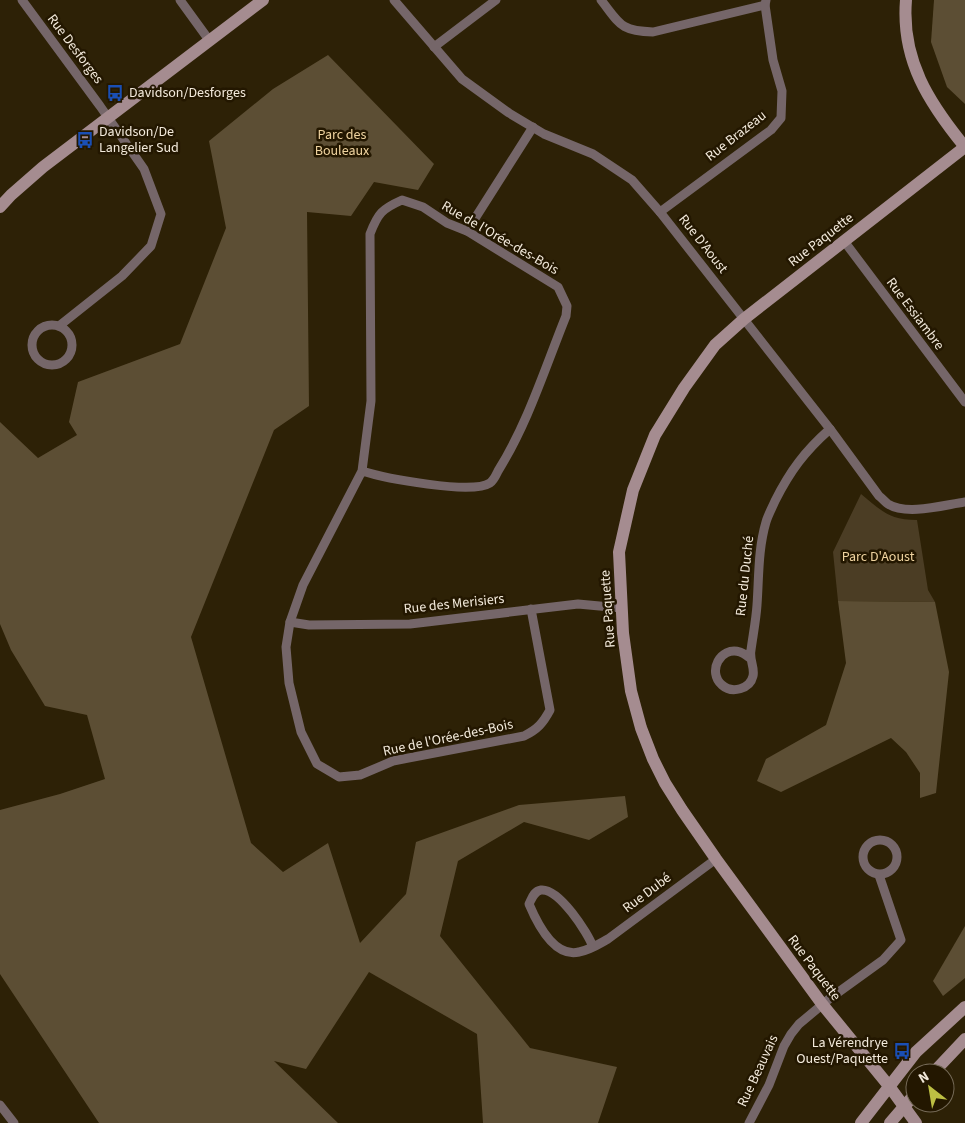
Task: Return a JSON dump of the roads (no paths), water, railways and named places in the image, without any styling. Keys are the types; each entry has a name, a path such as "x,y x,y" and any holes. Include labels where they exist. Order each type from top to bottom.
{"street":[{"name":"Rue Desforges","path":"22,0 144,169 161,214 151,246 122,276 59,326 47,325 37,331 32,342 33,353 40,362 51,366 63,364 71,355 73,343 69,332 59,326"},
{"path":"180,0 209,40"},
{"path":"0,207 43,167 263,0"},
{"name":"Rue D'Aoust","path":"394,0 462,79 509,113 544,134 593,154 632,180 660,212 888,504 901,508 916,509 965,502"},
{"path":"434,47 496,0"},
{"path":"601,0 621,26 634,32 653,32 765,2"},
{"path":"906,0 908,41 915,70 930,100 965,147"},
{"name":"Rue Brazeau","path":"660,212 771,130 781,118 782,91 773,60 765,2"},
{"path":"467,231 533,127"},
{"name":"Rue Paquette","path":"916,1123 889,1086 822,1004 716,859 665,783 641,728 632,692 623,633 620,552 633,490 652,444 684,388 715,345 744,319 965,147"},
{"name":"Rue de l'Orée-des-Bois","path":"362,471 448,487 483,487 492,482 511,450 566,316 567,306 558,287 467,231 446,223 423,207 402,200 384,208 374,222 370,234 371,401 362,471 303,585 290,622 286,648 289,683 301,732 317,764 338,778 360,774 393,761 524,736 536,730 543,723 550,710 531,609"},
{"name":"Rue Essiambre","path":"844,241 965,402"},
{"name":"Rue du Duché","path":"750,658 740,652 729,651 720,657 715,667 716,678 723,687 734,690 744,687 752,679 754,668 750,658 757,607 759,561 766,521 785,481 808,448 830,429"},
{"name":"Rue des Merisiers","path":"290,622 308,625 410,624 578,604 621,608"},
{"name":"Rue Dubé","path":"593,947 588,934 558,896 547,890 540,890 534,894 529,904 534,916 557,948 577,953 593,947 608,939 716,859"},
{"name":"Rue Beauvais","path":"749,1123 770,1085 791,1034 799,1024 822,1004 883,960 901,940 878,875"},
{"path":"861,1123 916,1052 965,1008"},
{"path":"943,1063 965,1040"},
{"path":"0,1105 14,1123"},
{"path":"890,1123 904,1107"}],"place":[{"name":"Davidson/Desforges","path":"115,93"},
{"name":"Davidson/De Langelier Sud","path":"85,140"},
{"name":"La Vérendrye Ouest/Paquette","path":"902,1051"}],"park label":[{"name":"Parc des Bouleaux","path":"342,144"},
{"name":"Parc D'Aoust","path":"878,557"}]}
